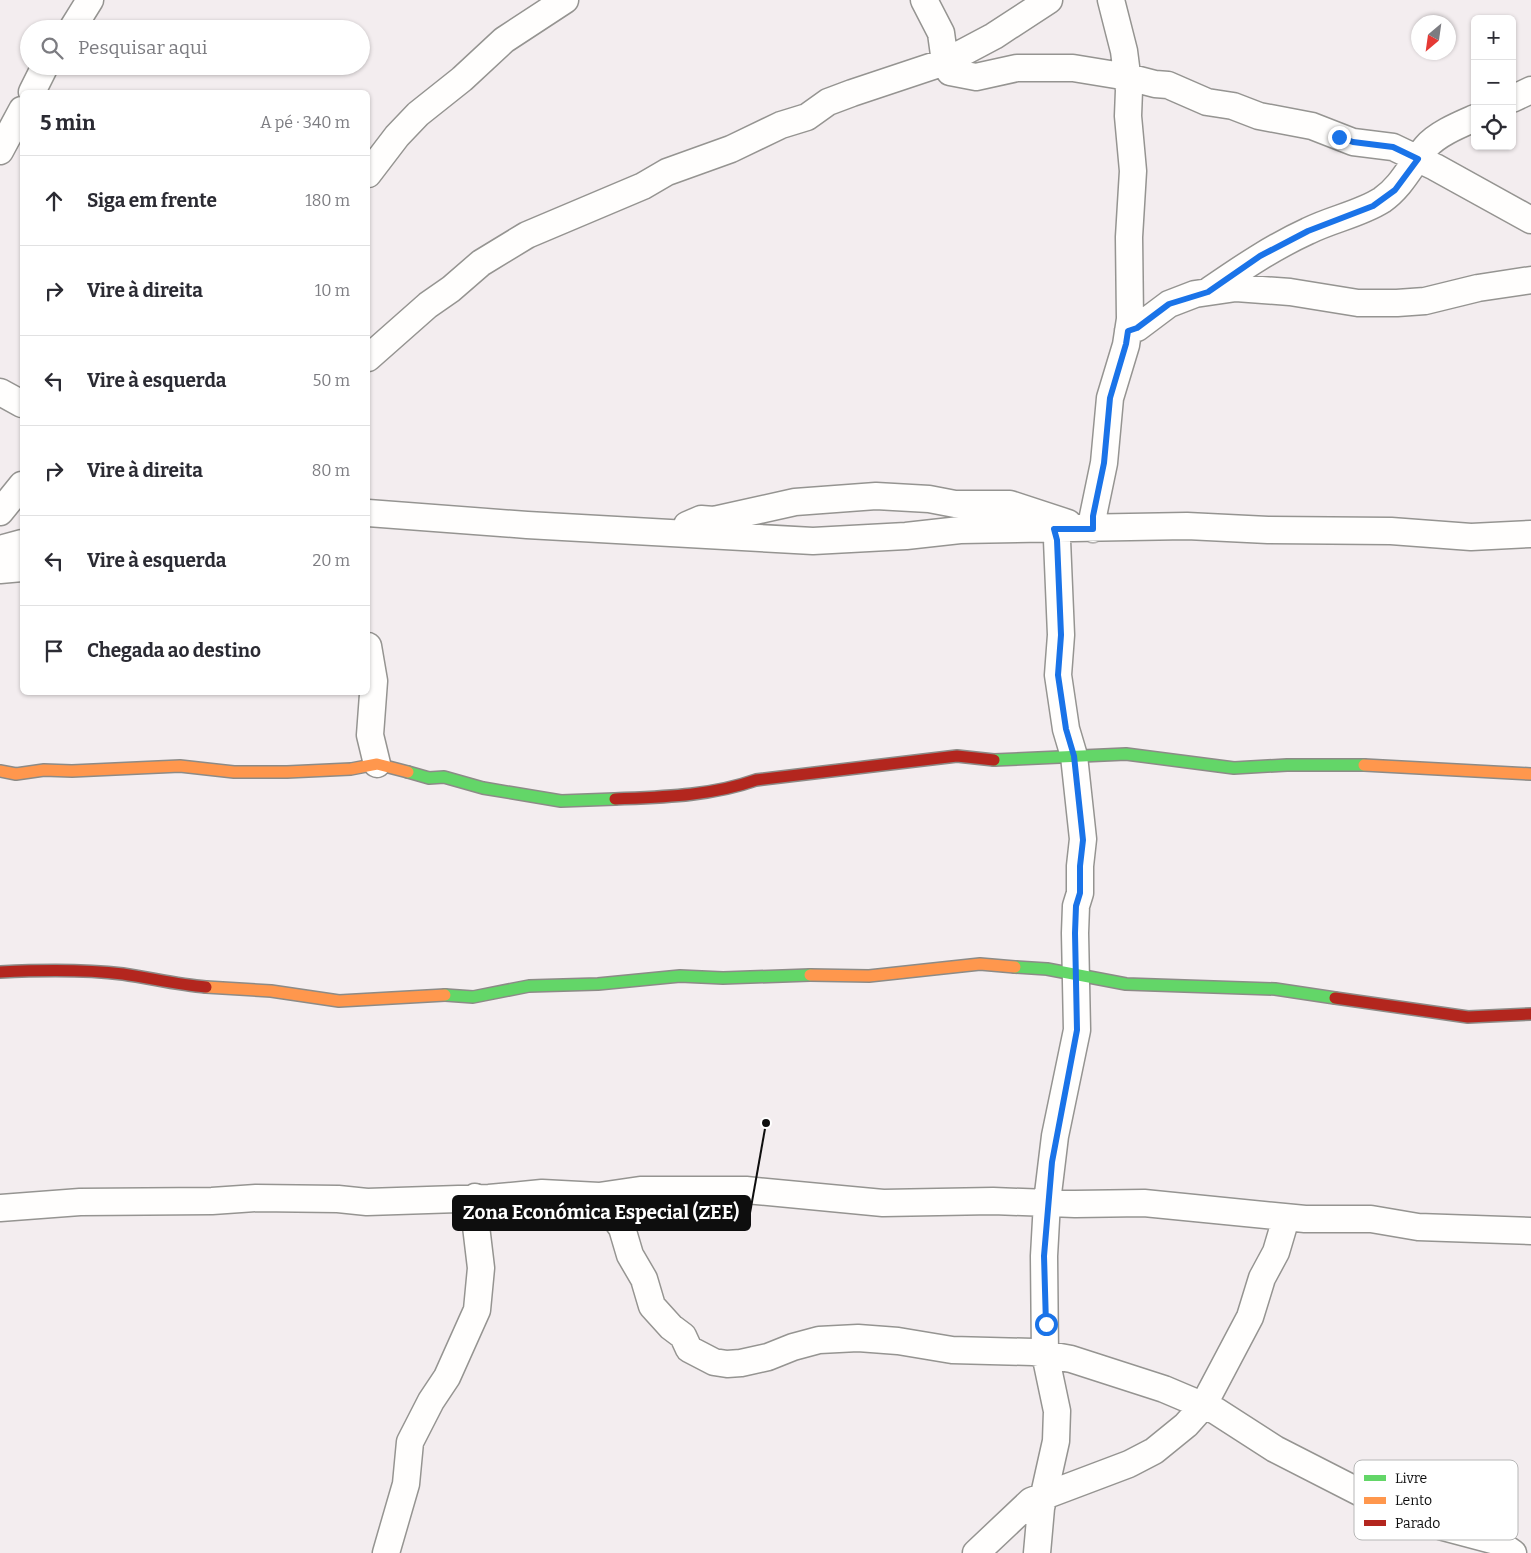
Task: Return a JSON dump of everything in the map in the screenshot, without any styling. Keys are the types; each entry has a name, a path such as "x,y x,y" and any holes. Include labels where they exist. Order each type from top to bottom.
{"street":[{"path":"78,20 90,0"},
{"path":"370,171 397,136 418,114 462,79 504,40 565,0"},
{"path":"924,0 941,33 945,62 950,72 976,77 1017,68 1086,69 1155,84 1168,85 1207,102 1233,106 1259,116 1312,126 1353,142 1393,147 1531,220"},
{"path":"370,356 428,305 451,290 481,263 527,235 643,186 667,172 730,149 781,125 807,117 828,102 852,92 945,62 994,36 1049,0"},
{"path":"1087,528 1093,516 1104,463 1110,398 1126,344 1131,284 1129,237 1133,198 1128,77 1124,51 1111,0"},
{"path":"33,90 40,75"},
{"path":"1516,97 1531,90"},
{"path":"0,151 20,114"},
{"path":"1208,292 1260,256 1308,231 1373,206 1395,190 1426,147 1436,138 1471,120"},
{"path":"1128,331 1137,328 1169,304 1208,292 1249,288 1358,303 1396,304 1425,301 1478,288 1531,280"},
{"path":"0,392 20,403"},
{"path":"0,512 20,487"},
{"path":"677,533 688,524 701,519 714,520 794,502 862,496 929,499 956,504 1010,504 1087,528"},
{"path":"370,513 717,537 827,541 960,530 1187,526 1268,530 1390,531 1471,537 1531,534"},
{"path":"370,528 424,529 473,521"},
{"path":"1037,1553 1044,1495 1056,1441 1057,1411 1046,1354 1044,1256 1056,1136 1077,1030 1074,975 1076,906 1080,893 1080,866 1083,840 1074,756 1066,729 1058,675 1061,635 1057,540 1054,529"},
{"path":"0,549 20,544"},
{"path":"0,570 20,568"},
{"path":"370,658 374,681 370,735 377,764"},
{"path":"0,771 16,774 44,770 72,771 180,766 234,772 287,772 351,769 377,764 391,766 430,778 444,777 482,788 561,801 684,796 742,785 756,780 848,768 888,766 950,756 983,760 1074,756 1153,756 1206,766 1234,768 1287,765 1393,765 1531,774"},
{"path":"0,972 57,969 123,974 188,986 272,991 339,1001 432,994 473,997 529,986 598,984 680,976 722,978 789,975 869,976 980,964 1040,968 1139,985 1275,989 1468,1017 1531,1014"},
{"path":"0,1208 73,1202 212,1201 256,1198 338,1199 368,1202 475,1198 542,1193 599,1196 640,1190 746,1190 883,1203 1144,1203 1305,1219 1371,1218 1418,1227 1531,1231"},
{"path":"599,1196 622,1228 630,1256 644,1279 652,1306 670,1327 683,1336 690,1349 714,1362 726,1364 741,1363 768,1357 793,1347 819,1340 858,1338 898,1341 952,1350 1046,1354 1071,1359 1110,1373 1138,1380 1203,1406 1240,1425 1288,1456 1354,1489"},
{"path":"386,1553 406,1484 410,1442 431,1401 447,1377 477,1310 481,1268 475,1198"},
{"path":"976,1553 1031,1501 1129,1464 1154,1451 1176,1435 1203,1406 1250,1317 1262,1278 1276,1252 1284,1225 1279,1217"},
{"path":"1492,1540 1514,1553"}],"shaded area":[{"path":"0,0 1531,0 1531,1553 0,1553"}],"traffic: fast":[{"path":"994,760 1126,754 1234,768 1287,765 1364,765"},
{"path":"408,772 429,778 444,777 483,788 561,801 615,799"},
{"path":"1015,967 1047,969 1126,984 1275,989 1335,998"},
{"path":"445,995 473,997 529,986 598,984 680,976 723,978 810,975"}],"traffic: slow":[{"path":"0,771 16,774 44,770 72,771 180,766 234,772 287,772 351,769 377,764 408,772"},
{"path":"1364,765 1531,774"},
{"path":"810,975 869,976 980,964 1015,967"},
{"path":"206,987 271,991 339,1001 445,995"}],"traffic: jam":[{"path":"615,799 704,793 756,780 957,756 994,760"},
{"path":"0,972 62,970 108,972 206,987"},
{"path":"1335,998 1468,1017 1531,1014"}],"place":[{"name":"Zona Económica Especial (ZEE)","path":"766,1123"}],"route":[{"path":"1046,1324 1044,1310 1044,1256 1052,1162 1077,1030 1074,975 1075,933 1076,906 1080,893 1080,866 1083,840 1079,785 1071,742 1066,729 1058,675 1061,635 1058,608 1057,540 1054,529 1093,529 1093,516 1104,463 1110,398 1119,372 1128,331 1137,328 1169,304 1194,294 1208,292 1236,271 1296,237 1373,206 1395,190 1418,159 1393,147 1353,142 1339,137"}]}
